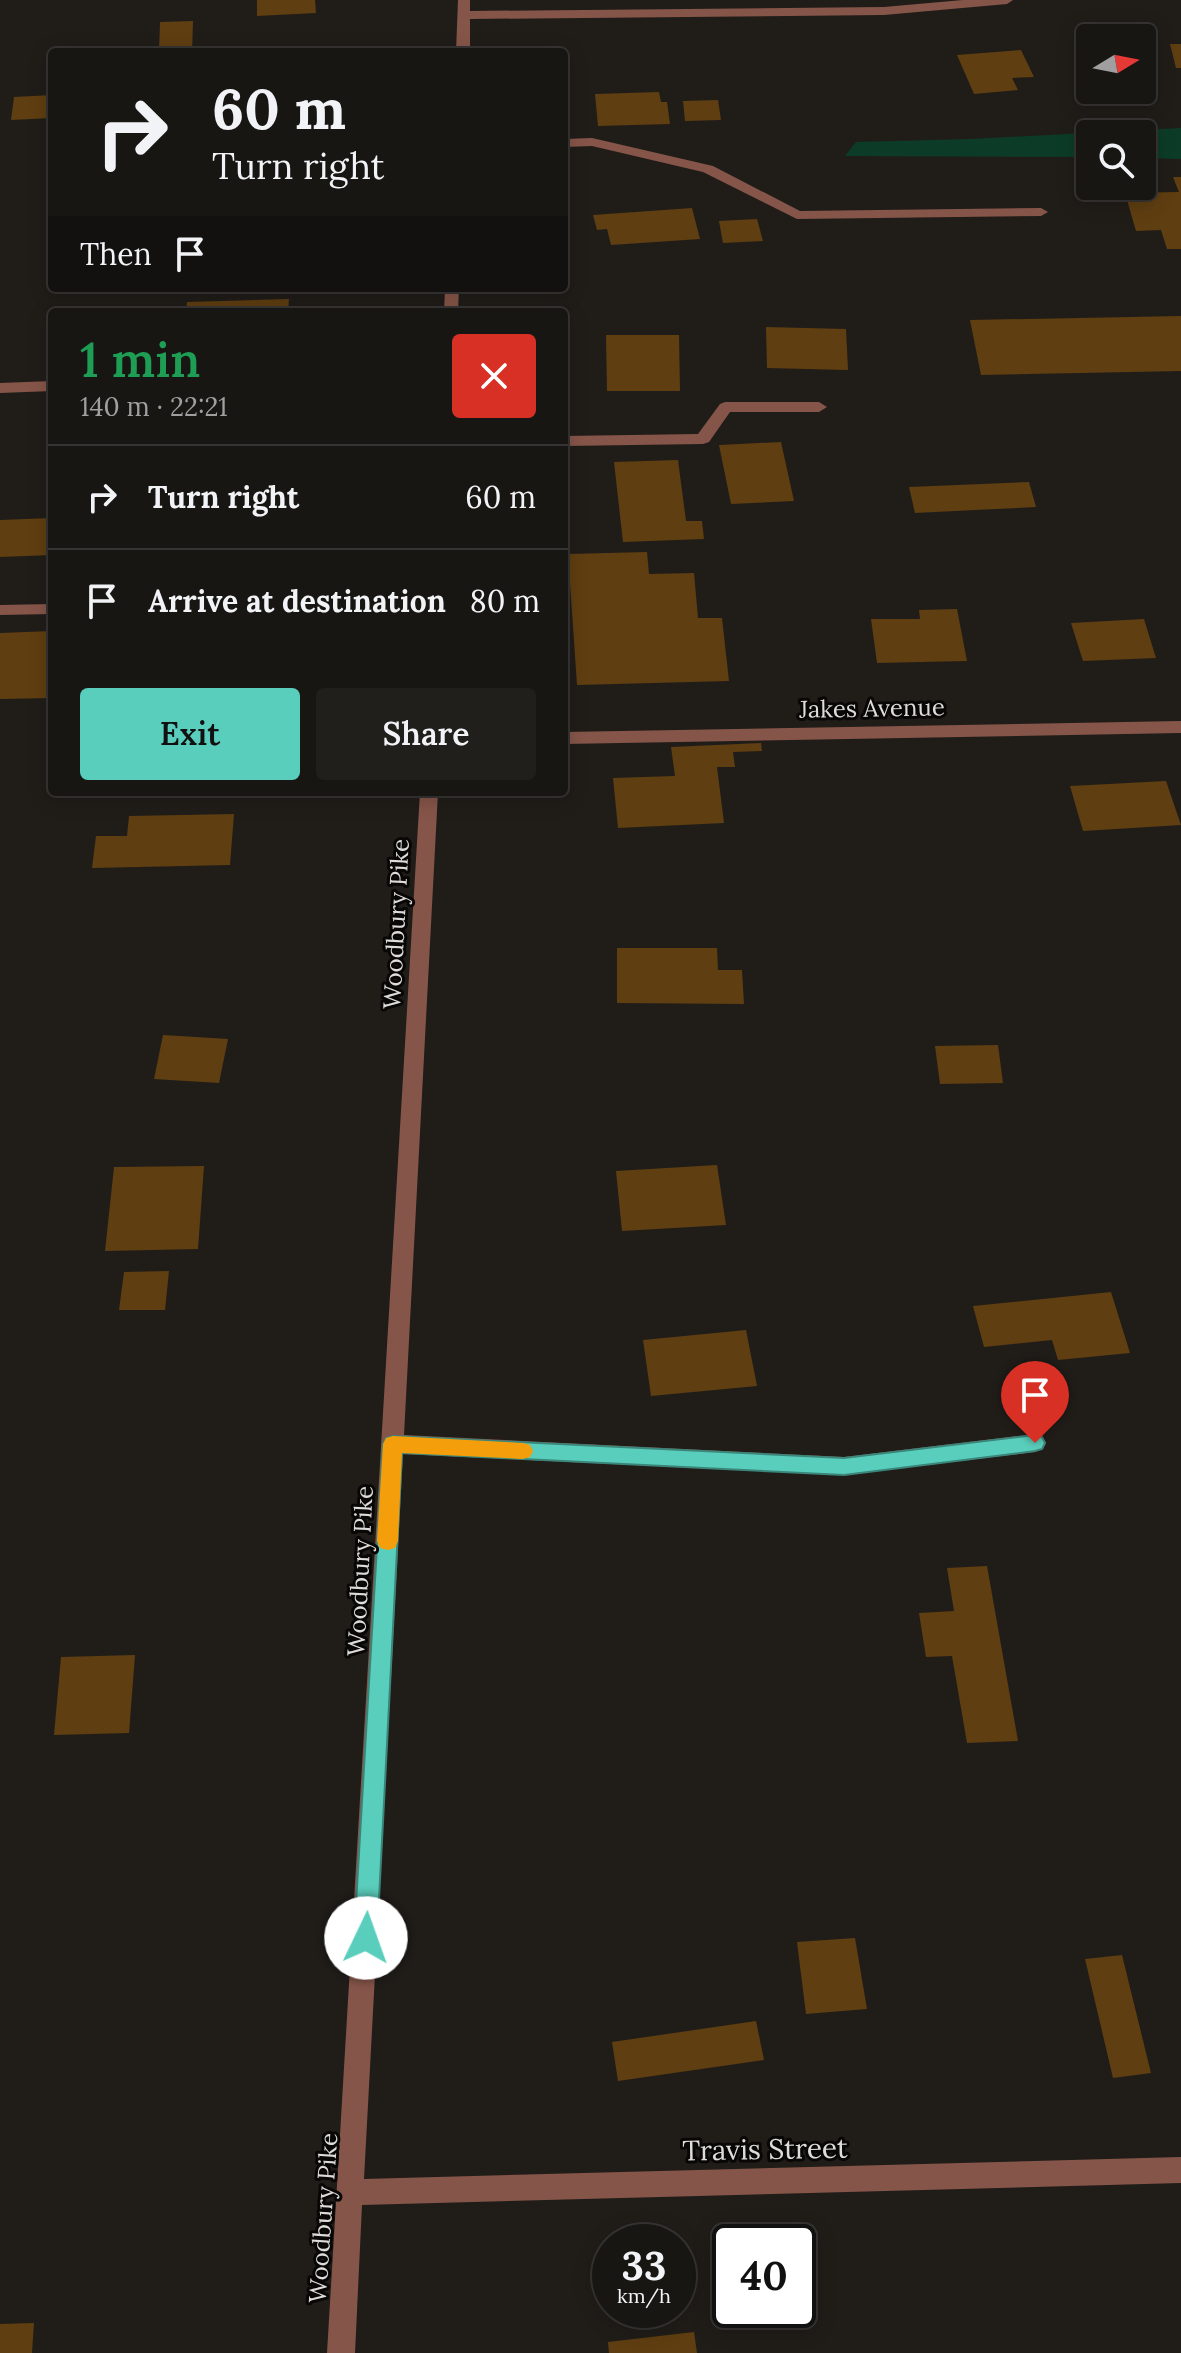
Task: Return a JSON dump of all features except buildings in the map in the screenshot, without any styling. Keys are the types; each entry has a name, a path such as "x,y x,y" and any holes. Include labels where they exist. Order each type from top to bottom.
{"street":[{"path":"463,48 464,0"},
{"path":"464,15 884,11 1007,0"},
{"path":"568,143 592,142 708,169 797,215 1041,212"},
{"path":"0,388 48,386"},
{"path":"568,441 703,439 725,407 819,407"},
{"path":"0,610 48,609"},
{"name":"Jakes Avenue","path":"568,738 1181,727"},
{"name":"Woodbury Pike","path":"341,2353 429,796"},
{"path":"393,1444 844,1466 1035,1443"},
{"name":"Travis Street","path":"352,2192 1181,2170"}],"green space":[{"path":"1181,128 1181,159 1156,158 1156,129"},
{"path":"1076,134 1076,157 845,156 856,142"}],"slow traffic":[{"path":"388,1541 393,1444 523,1451"}],"route":[{"path":"366,1938 393,1444 844,1466 1035,1443"}]}
